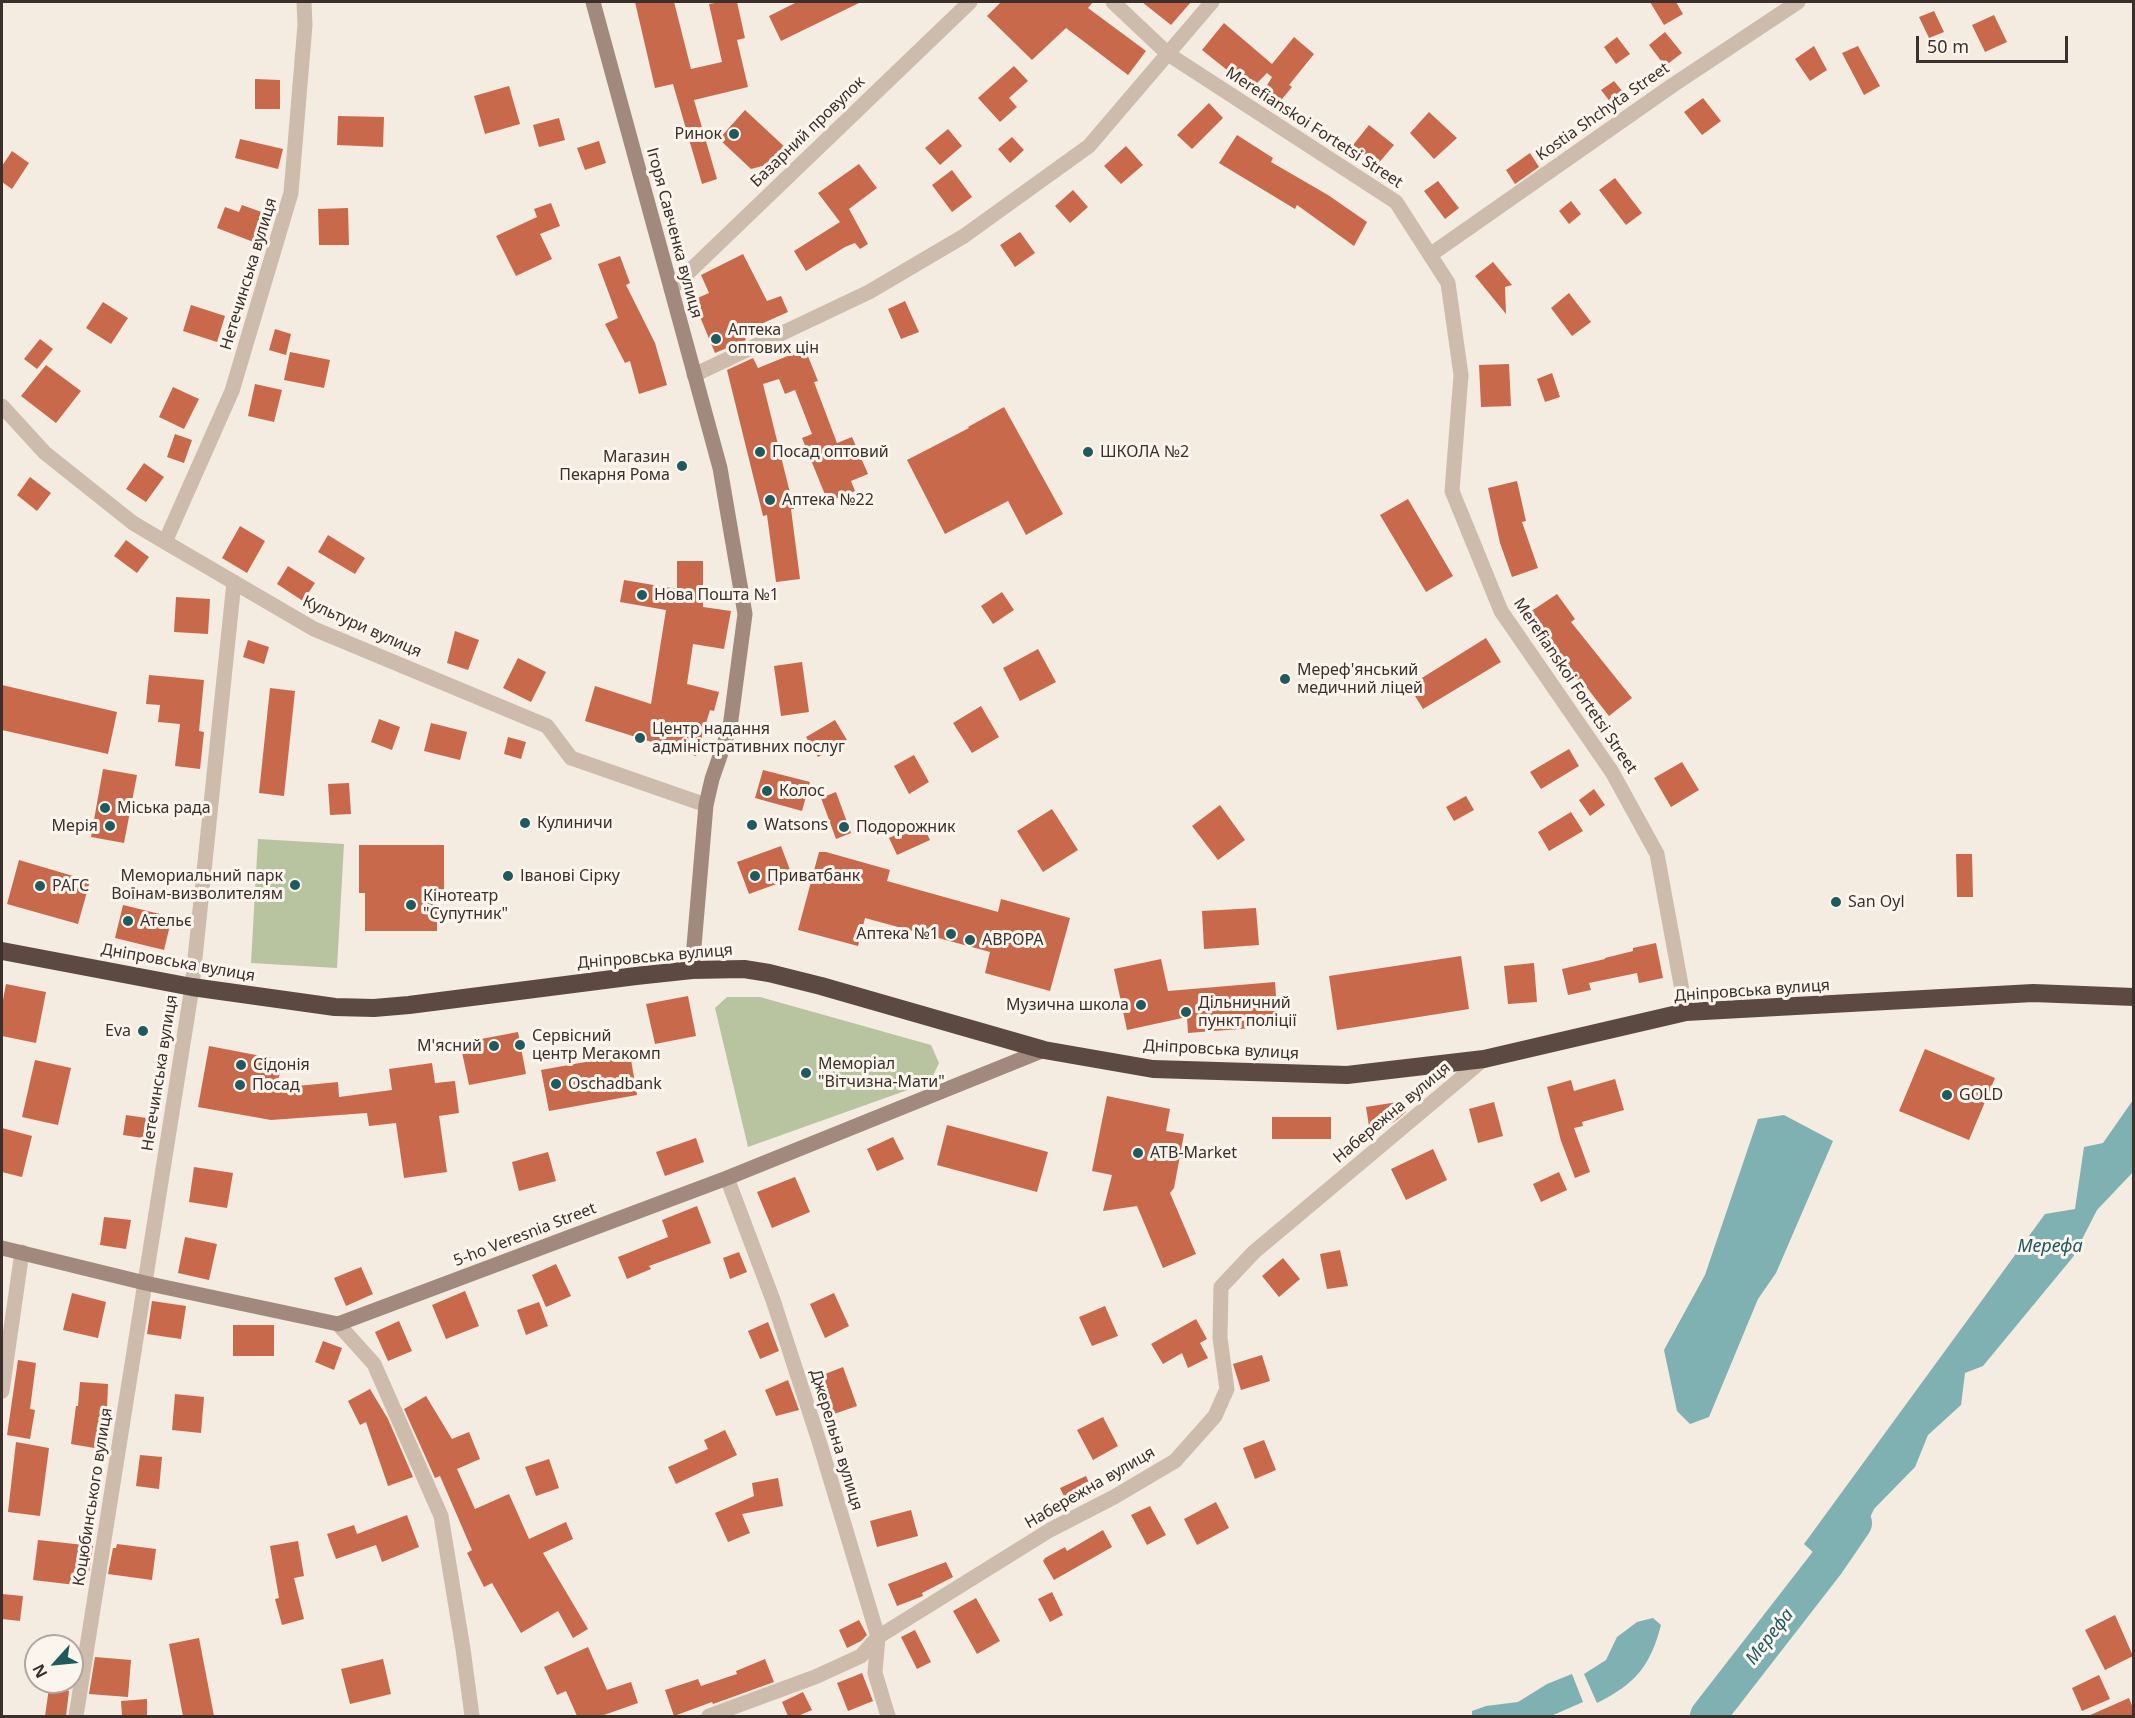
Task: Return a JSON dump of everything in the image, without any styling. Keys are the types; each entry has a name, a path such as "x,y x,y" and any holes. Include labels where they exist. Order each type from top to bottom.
{"highway":[{"name":"Дніпровська вулиця","path":"2,951 192,987 335,1007 374,1008 692,970 733,969 769,973 1044,1050 1153,1069 1347,1075 1484,1059 1686,1012 2033,993 2130,997"}],"street":[{"name":"Нетечинська вулиця","path":"165,542 232,392 291,193 304,36 304,2"},
{"name":"Ігоря Савченка вулиця","path":"593,2 720,468 745,614 730,727 712,779 706,805 692,970"},
{"name":"Базарний провулок","path":"671,289 970,2"},
{"name":"Merefianskoi Fortetsi Street","path":"1113,2 1168,54 1396,202 1448,283 1461,375 1452,491 1502,611 1612,772 1658,854 1686,1012"},
{"path":"694,375 869,292 964,236 1089,146 1212,2"},
{"name":"Kostia Shchyta Street","path":"1430,255 1673,85 1798,2"},
{"name":"Культури вулиця","path":"2,406 45,453 133,523 314,629 547,726 571,758 706,805"},
{"name":"Нетечинська вулиця","path":"145,1283 192,987 234,582"},
{"name":"5-ho Veresnia Street","path":"338,1324 727,1178 1044,1050"},
{"name":"Набережна вулиця","path":"709,1716 815,1677 861,1656 878,1637 1050,1530 1114,1497 1175,1461 1215,1416 1227,1389 1220,1338 1221,1287 1254,1252 1484,1059"},
{"name":"Джерельна вулиця","path":"727,1178 773,1300 819,1441 878,1637 874,1673 888,1716"},
{"path":"2,1248 145,1283 338,1324 375,1364 441,1516 464,1649 472,1716"},
{"path":"2,1391 22,1252"},
{"name":"Коцюбинського вулиця","path":"76,1716 145,1283"}],"green space":[{"path":"258,839 344,844 337,968 251,963"},
{"path":"727,997 760,997 931,1045 939,1063 930,1082 748,1147 715,1008"}],"water":[{"name":"Мерефа","path":"2133,1100 2133,1172 2097,1210 2073,1257 1983,1366 1965,1373 1961,1405 1928,1435 1915,1467 1874,1509 1854,1552 1826,1564 1804,1544 2045,1214 2075,1209 2084,1147 2103,1143"},
{"path":"1784,1115 1833,1141 1776,1273 1758,1299 1709,1417 1690,1424 1677,1411 1664,1350 1705,1275 1758,1119"},
{"path":"1653,1618 1661,1625 1646,1663 1631,1681 1597,1703 1584,1674 1606,1660 1617,1637 1637,1622"},
{"path":"1572,1674 1583,1702 1551,1716 1472,1716 1472,1711 1486,1706 1518,1702 1547,1684"}],"building":[{"path":"635,2 674,2 691,69 722,62 709,4 737,2 745,38 737,40 748,87 694,100 717,179 702,184 673,84 655,88"},
{"path":"797,2 861,2 781,41 769,16"},
{"path":"1001,2 1093,2 1088,8 1146,51 1128,75 1066,28 1032,60 987,16"},
{"path":"1142,2 1191,2 1171,25"},
{"path":"1650,2 1676,2 1683,14 1664,25"},
{"path":"1934,11 1944,32 1929,38 1919,17"},
{"path":"1994,15 2007,42 1985,52 1972,25"},
{"path":"1224,23 1272,64 1294,37 1314,54 1289,85 1292,87 1278,104 1263,92 1272,77 1267,73 1254,86 1235,70 1232,74 1202,50"},
{"path":"1665,32 1682,53 1665,66 1649,45"},
{"path":"1617,37 1630,54 1616,64 1604,47"},
{"path":"1814,46 1827,70 1810,81 1795,59"},
{"path":"1858,46 1880,86 1864,95 1842,53"},
{"path":"1014,66 1028,81 1009,98 1017,107 1000,122 978,98"},
{"path":"255,79 280,80 280,109 255,109"},
{"path":"1614,81 1628,98 1615,108 1601,90"},
{"path":"509,86 520,124 485,134 474,96"},
{"path":"1703,98 1721,121 1702,135 1684,112"},
{"path":"1209,103 1223,118 1192,149 1177,135"},
{"path":"745,110 788,150 777,162 751,169 719,139"},
{"path":"1429,112 1457,138 1434,159 1410,133"},
{"path":"338,116 384,117 383,147 337,145"},
{"path":"559,118 565,140 539,147 533,125"},
{"path":"1369,125 1394,145 1377,165 1353,145"},
{"path":"948,129 962,146 940,165 925,148"},
{"path":"1237,135 1273,158 1271,162 1328,195 1367,222 1354,246 1297,205 1295,209 1219,163"},
{"path":"1012,137 1024,150 1010,163 998,149"},
{"path":"240,139 283,149 278,169 235,158"},
{"path":"599,141 606,163 585,170 577,148"},
{"path":"1126,146 1143,165 1121,184 1104,166"},
{"path":"12,151 29,163 12,189 2,182 2,166"},
{"path":"1530,153 1539,167 1515,184 1506,170"},
{"path":"859,164 877,188 849,209 868,244 860,249 855,243 845,247 806,271 794,251 840,222 818,193"},
{"path":"952,170 972,197 952,212 932,185"},
{"path":"1615,178 1642,213 1626,225 1599,190"},
{"path":"1438,181 1459,208 1445,219 1424,191"},
{"path":"1073,190 1088,207 1070,223 1055,206"},
{"path":"1571,201 1581,214 1569,224 1559,211"},
{"path":"551,203 560,226 540,234 552,259 516,276 496,236 537,217 534,209"},
{"path":"242,205 267,214 256,243 217,228 225,207 239,212"},
{"path":"348,208 349,245 319,245 318,209"},
{"path":"1020,232 1035,253 1015,267 1000,245"},
{"path":"743,254 767,301 781,296 788,312 743,332 746,340 715,353 693,300 709,293 701,275"},
{"path":"620,256 630,283 626,285 655,343 667,385 639,394 630,361 625,363 605,324 618,318 598,264"},
{"path":"1493,262 1512,285 1505,287 1506,314 1475,276"},
{"path":"1569,293 1591,322 1572,336 1551,308"},
{"path":"905,301 919,332 901,339 888,309"},
{"path":"103,302 128,318 111,344 86,328"},
{"path":"191,305 225,316 217,342 183,331"},
{"path":"275,329 291,334 286,355 269,350"},
{"path":"40,339 53,349 37,369 24,359"},
{"path":"805,349 818,381 814,382 837,443 852,437 868,474 851,481 855,491 828,502 802,438 812,434 795,390 785,394 779,379 763,384 794,509 791,509 800,579 776,582 767,515 763,516 727,370 753,358 758,368"},
{"path":"290,352 330,360 324,388 284,380"},
{"path":"1509,364 1511,406 1481,407 1479,365"},
{"path":"46,365 81,391 56,423 21,396"},
{"path":"1552,373 1560,397 1545,402 1537,379"},
{"path":"255,384 282,390 274,422 248,416"},
{"path":"173,387 199,399 184,429 159,417"},
{"path":"1004,407 1063,514 1026,535 1008,501 945,534 907,460"},
{"path":"175,434 192,440 184,463 167,457"},
{"path":"144,463 164,477 146,502 126,489"},
{"path":"30,477 51,493 37,511 17,495"},
{"path":"1517,481 1526,521 1522,522 1538,568 1512,577 1500,543 1488,488"},
{"path":"1408,499 1453,576 1426,592 1380,515"},
{"path":"240,526 265,541 247,573 222,558"},
{"path":"328,535 365,558 355,574 318,552"},
{"path":"126,540 149,557 137,573 114,556"},
{"path":"677,561 703,561 703,607 731,611 724,649 693,644 687,684 719,692 714,711 710,710 696,756 585,721 595,686 651,704 666,610 620,602 624,580 677,589"},
{"path":"288,566 315,583 303,601 277,584"},
{"path":"1002,592 1014,610 993,624 981,606"},
{"path":"1557,594 1575,619 1571,622 1632,698 1609,716 1563,662 1530,612"},
{"path":"176,597 210,599 208,634 174,632"},
{"path":"455,631 479,640 468,670 447,663"},
{"path":"1486,638 1501,662 1423,709 1409,686"},
{"path":"248,640 269,647 264,664 243,657"},
{"path":"1038,649 1056,682 1020,701 1003,668"},
{"path":"518,658 546,672 531,702 503,688"},
{"path":"802,662 809,712 781,716 774,666"},
{"path":"149,675 204,680 199,731 204,732 200,769 175,766 180,724 158,722 160,705 146,704"},
{"path":"2,685 117,712 108,754 2,730"},
{"path":"270,688 295,691 284,796 259,793"},
{"path":"981,706 999,737 972,753 953,723"},
{"path":"379,719 400,727 392,750 371,742"},
{"path":"835,720 847,740 818,757 806,737"},
{"path":"431,723 467,732 460,760 424,751"},
{"path":"508,737 526,742 521,759 504,754"},
{"path":"1569,749 1579,766 1541,789 1530,772"},
{"path":"914,755 929,782 909,794 894,766"},
{"path":"1682,762 1699,790 1671,807 1654,778"},
{"path":"103,769 137,775 124,843 91,837"},
{"path":"763,770 810,782 802,811 755,798"},
{"path":"349,783 351,814 330,815 328,784"},
{"path":"1594,789 1605,805 1590,816 1579,800"},
{"path":"836,792 851,833 836,839 821,798"},
{"path":"1466,796 1474,810 1454,821 1446,807"},
{"path":"1220,805 1245,840 1218,860 1192,826"},
{"path":"1052,809 1078,850 1043,872 1017,831"},
{"path":"1571,812 1583,831 1549,851 1538,832"},
{"path":"922,823 930,840 897,855 889,838"},
{"path":"359,845 444,845 444,893 437,893 437,931 365,931 365,893 359,893"},
{"path":"781,846 793,878 749,894 737,862"},
{"path":"819,852 890,870 887,881 998,912 1001,899 1070,918 1050,991 985,973 990,952 865,918 858,946 798,930"},
{"path":"1956,854 1972,854 1973,897 1957,897"},
{"path":"19,860 90,881 78,924 7,904"},
{"path":"123,905 172,917 164,950 115,938"},
{"path":"1256,908 1259,945 1204,949 1202,911"},
{"path":"1656,943 1663,978 1639,983 1637,973 1589,983 1591,990 1568,995 1562,969 1605,959 1633,951 1633,948"},
{"path":"1461,956 1469,1009 1337,1030 1329,976"},
{"path":"1161,959 1168,991 1275,982 1278,1026 1188,1033 1187,1017 1127,1030 1114,969"},
{"path":"1534,963 1537,1002 1508,1004 1504,966"},
{"path":"6,984 46,992 36,1043 2,1036 2,1005"},
{"path":"688,996 696,1036 655,1044 646,1004"},
{"path":"518,1032 526,1074 469,1085 460,1043"},
{"path":"209,1046 282,1060 277,1088 338,1082 339,1097 392,1090 389,1069 432,1063 435,1083 455,1081 459,1113 439,1116 447,1172 404,1178 396,1123 369,1126 367,1113 271,1120 198,1107"},
{"name":"GOLD","path":"1925,1049 1995,1078 1969,1140 1899,1111"},
{"path":"630,1054 637,1095 549,1111 541,1070"},
{"path":"35,1060 71,1068 58,1125 22,1117"},
{"path":"1615,1079 1624,1110 1582,1122 1583,1126 1574,1128 1590,1172 1575,1178 1561,1141 1547,1087 1571,1080 1574,1091"},
{"name":"ATB-Market","path":"1107,1096 1170,1109 1166,1131 1184,1134 1174,1188 1170,1193 1196,1254 1163,1268 1137,1206 1103,1211 1112,1175 1092,1171"},
{"path":"1404,1101 1406,1112 1394,1122 1369,1126 1366,1107"},
{"path":"1494,1102 1503,1136 1478,1143 1469,1109"},
{"path":"126,1115 153,1119 150,1139 123,1135"},
{"path":"1272,1117 1331,1117 1331,1139 1272,1139"},
{"path":"947,1125 1048,1152 1037,1192 937,1165"},
{"path":"2,1128 32,1136 22,1177 2,1172"},
{"path":"893,1137 904,1159 877,1171 867,1149"},
{"path":"696,1138 704,1162 665,1176 656,1152"},
{"path":"1433,1149 1447,1180 1406,1200 1391,1169"},
{"path":"548,1152 556,1181 519,1191 512,1162"},
{"path":"194,1167 233,1173 227,1208 189,1202"},
{"path":"1559,1172 1567,1190 1541,1202 1533,1184"},
{"path":"795,1177 810,1212 772,1228 757,1192"},
{"path":"697,1206 711,1243 649,1266 651,1269 627,1279 618,1257 668,1237 662,1220"},
{"path":"104,1217 131,1220 126,1249 100,1245"},
{"path":"185,1237 217,1244 209,1280 178,1273"},
{"path":"1340,1250 1348,1286 1327,1289 1320,1254"},
{"path":"739,1252 747,1272 730,1279 723,1258"},
{"path":"1283,1258 1300,1279 1279,1297 1262,1276"},
{"path":"556,1264 571,1296 546,1307 532,1275"},
{"path":"361,1267 373,1294 346,1306 334,1278"},
{"path":"465,1291 479,1326 446,1339 432,1305"},
{"path":"72,1293 106,1302 98,1338 63,1330"},
{"path":"834,1293 849,1326 825,1338 810,1304"},
{"path":"152,1301 186,1306 181,1339 147,1334"},
{"path":"539,1302 548,1326 526,1335 517,1310"},
{"path":"1105,1306 1118,1336 1092,1346 1079,1317"},
{"path":"1196,1319 1207,1339 1200,1343 1208,1358 1188,1368 1182,1353 1163,1364 1151,1344"},
{"path":"399,1321 412,1351 388,1361 375,1332"},
{"path":"768,1322 779,1351 760,1359 748,1331"},
{"path":"233,1325 274,1325 274,1356 233,1356"},
{"path":"323,1341 342,1348 334,1370 315,1362"},
{"path":"1262,1355 1270,1381 1241,1390 1233,1364"},
{"path":"18,1360 36,1363 30,1409 35,1410 30,1439 7,1435"},
{"path":"843,1367 857,1406 834,1414 820,1376"},
{"path":"788,1380 799,1410 776,1416 765,1390"},
{"path":"80,1382 108,1384 107,1410 111,1411 106,1450 71,1444"},
{"path":"370,1389 388,1419 413,1477 388,1486 366,1422 360,1425 348,1401"},
{"path":"175,1394 204,1397 201,1433 172,1430"},
{"path":"426,1396 452,1439 469,1432 480,1459 457,1469 475,1509 509,1494 529,1539 566,1522 573,1539 543,1553 588,1629 573,1638 558,1611 521,1633 492,1583 484,1587 467,1553 472,1550 440,1476 435,1478 404,1409"},
{"path":"1103,1417 1118,1446 1093,1460 1077,1430"},
{"path":"725,1430 737,1455 676,1484 668,1467 708,1449 704,1440"},
{"path":"1264,1440 1276,1470 1255,1479 1243,1448"},
{"path":"16,1442 49,1448 40,1516 8,1512"},
{"path":"140,1455 162,1457 159,1489 136,1486"},
{"path":"549,1459 559,1488 536,1496 525,1467"},
{"path":"1086,1476 1094,1494 1069,1507 1060,1488"},
{"path":"778,1478 783,1506 742,1514 750,1533 728,1542 715,1513 754,1496 752,1483"},
{"path":"1216,1502 1229,1528 1197,1545 1184,1519"},
{"path":"1150,1506 1166,1535 1147,1545 1131,1515"},
{"path":"911,1510 918,1536 877,1547 870,1521"},
{"path":"407,1515 419,1547 382,1562 376,1545 336,1559 327,1534 354,1525 357,1534"},
{"path":"1103,1530 1112,1547 1054,1580 1043,1561 1045,1558 1065,1547 1067,1551"},
{"path":"38,1540 93,1546 89,1572 86,1571 84,1586 33,1580"},
{"path":"298,1541 304,1576 294,1578 304,1619 282,1625 275,1599 279,1598 270,1546"},
{"path":"117,1544 156,1549 152,1580 108,1574 113,1548 116,1548"},
{"path":"946,1562 953,1577 922,1593 923,1596 897,1606 888,1584"},
{"path":"1052,1592 1063,1615 1050,1622 1038,1599"},
{"path":"2,1594 23,1596 20,1621 2,1619"},
{"path":"976,1598 1000,1641 977,1654 953,1611"},
{"path":"2115,1615 2133,1656 2105,1670 2085,1630"},
{"path":"859,1620 867,1635 847,1648 839,1630"},
{"path":"915,1630 931,1662 917,1669 901,1637"},
{"path":"199,1638 214,1716 183,1716 169,1644"},
{"path":"588,1647 607,1690 631,1682 638,1703 601,1716 577,1716 566,1691 557,1695 544,1667"},
{"path":"95,1657 131,1660 128,1697 89,1694"},
{"path":"383,1659 391,1694 350,1704 341,1669"},
{"path":"765,1659 774,1682 674,1716 665,1690 698,1679 701,1686 737,1674 736,1671"},
{"path":"862,1673 873,1701 848,1711 837,1683"},
{"path":"2099,1675 2110,1699 2082,1711 2072,1688"},
{"path":"803,1692 812,1710 798,1716 788,1716 782,1702"},
{"path":"48,1694 69,1694 66,1716 45,1716"},
{"path":"2129,1698 2133,1716 2088,1716"},
{"path":"147,1699 147,1716 122,1716 121,1701"}],"waterway":[{"name":"Мерефа","path":"1708,1716 1826,1564 1854,1523"}],"place":[{"name":"Ринок","path":"734,134"},
{"name":"Аптека оптових цін","path":"716,339"},
{"name":"Посад оптовий","path":"760,452"},
{"name":"ШКОЛА №2","path":"1088,452"},
{"name":"Магазин Пекарня Рома","path":"682,466"},
{"name":"Аптека №22","path":"770,500"},
{"name":"Нова Пошта №1","path":"642,595"},
{"name":"Мереф'янський медичний ліцей","path":"1285,679"},
{"name":"Центр надання адміністративних послуг","path":"640,738"},
{"name":"Колос","path":"767,791"},
{"name":"Міська рада","path":"105,808"},
{"name":"Кулиничи","path":"525,823"},
{"name":"Watsons","path":"752,825"},
{"name":"Мерія","path":"110,826"},
{"name":"Подорожник","path":"844,827"},
{"name":"Іванові Сірку","path":"508,876"},
{"name":"Приватбанк","path":"755,876"},
{"name":"Мемориальний парк Воїнам-визволителям","path":"295,885"},
{"name":"РАГС","path":"40,886"},
{"name":"San Oyl","path":"1836,902"},
{"name":"Кінотеатр \"Супутник\"","path":"411,905"},
{"name":"Ательє","path":"128,921"},
{"name":"Аптека №1","path":"951,934"},
{"name":"АВРОРА","path":"970,940"},
{"name":"Музична школа","path":"1141,1005"},
{"name":"Дільничний пункт поліції","path":"1186,1012"},
{"name":"Eva","path":"143,1031"},
{"name":"Сервісний центр Мегакомп","path":"520,1045"},
{"name":"М'ясний","path":"494,1046"},
{"name":"Сідонія","path":"241,1065"},
{"name":"Меморіал \"Вітчизна-Мати\"","path":"806,1073"},
{"name":"Oschadbank","path":"556,1084"},
{"name":"Посад","path":"240,1085"},
{"name":"GOLD","path":"1947,1095"},
{"name":"ATB-Market","path":"1138,1153"}]}
